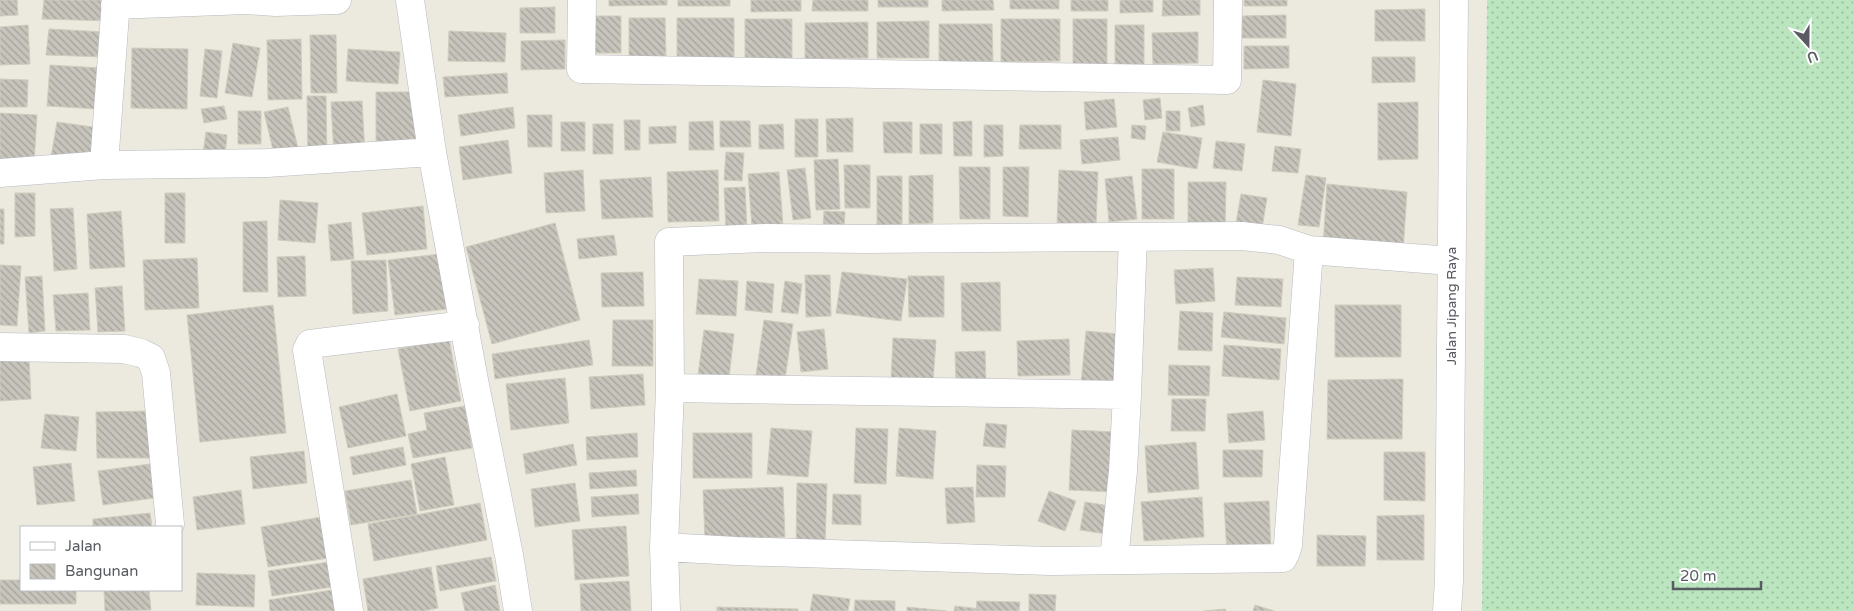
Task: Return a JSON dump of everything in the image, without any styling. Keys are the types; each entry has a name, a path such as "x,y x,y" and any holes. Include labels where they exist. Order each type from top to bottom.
{"street":[{"path":"104,165 115,2 337,0"},
{"path":"410,0 432,152 474,380 510,555 518,611"},
{"path":"582,0 581,69 1227,80 1228,0"},
{"name":"Jalan Jipang Raya","path":"1447,611 1449,580 1454,0"},
{"path":"0,172 104,165 267,162 432,152"},
{"path":"666,611 664,547 670,388 669,242 766,238 1242,236 1278,240 1309,250 1451,262"},
{"path":"1114,560 1123,471 1133,237"},
{"path":"664,547 736,552 1042,560 1283,558 1286,552 1309,250"},
{"path":"349,611 307,350 310,344 465,325"},
{"path":"0,347 124,349 141,352 151,358 156,373 170,524"},
{"path":"670,388 1127,395"}],"green space":[{"path":"1487,0 1853,0 1853,611 1482,611"}],"building":[{"path":"0,0 17,0 18,15 0,16"},
{"path":"44,0 110,0 110,21 42,19"},
{"path":"609,0 667,0 667,5 609,6"},
{"path":"678,0 730,0 730,6 678,6"},
{"path":"751,0 801,0 801,11 751,12"},
{"path":"813,0 868,0 868,11 812,11"},
{"path":"878,0 928,0 928,7 878,7"},
{"path":"942,0 993,0 994,10 942,11"},
{"path":"1010,0 1059,0 1059,9 1010,9"},
{"path":"1071,0 1108,0 1108,11 1071,11"},
{"path":"1120,0 1153,0 1153,12 1120,13"},
{"path":"1163,0 1200,0 1200,15 1162,16"},
{"path":"1244,0 1287,0 1287,6 1244,6"},
{"path":"555,7 555,33 520,33 520,8"},
{"path":"1425,9 1425,41 1375,41 1375,10"},
{"path":"1286,15 1286,38 1242,38 1242,16"},
{"path":"593,16 621,16 621,53 593,53"},
{"path":"629,18 665,18 666,56 629,57"},
{"path":"677,18 734,18 734,60 677,60"},
{"path":"745,19 792,19 792,59 745,60"},
{"path":"1001,19 1060,19 1060,61 1001,62"},
{"path":"1073,19 1107,19 1107,68 1073,69"},
{"path":"929,21 929,58 877,58 877,22"},
{"path":"868,22 868,58 805,59 805,23"},
{"path":"939,24 992,24 993,61 939,62"},
{"path":"28,25 30,64 0,65 0,27"},
{"path":"1115,25 1144,25 1144,66 1115,66"},
{"path":"49,29 105,32 104,57 46,55"},
{"path":"449,31 506,33 505,62 448,61"},
{"path":"1198,32 1198,63 1153,64 1152,33"},
{"path":"310,35 336,35 337,93 311,93"},
{"path":"301,39 302,99 268,100 267,40"},
{"path":"565,40 565,69 521,70 521,41"},
{"path":"233,43 260,48 252,97 225,93"},
{"path":"1244,46 1289,46 1289,68 1244,69"},
{"path":"132,48 188,49 187,109 131,108"},
{"path":"205,49 222,51 217,98 200,96"},
{"path":"348,49 400,52 398,84 346,81"},
{"path":"1372,57 1415,57 1415,82 1372,83"},
{"path":"50,65 101,68 98,109 47,106"},
{"path":"507,73 508,93 445,97 443,77"},
{"path":"0,79 28,80 27,107 0,107"},
{"path":"1263,80 1296,84 1291,136 1257,132"},
{"path":"376,92 420,92 419,143 376,142"},
{"path":"307,96 326,96 327,157 308,157"},
{"path":"1160,98 1162,118 1145,120 1143,100"},
{"path":"1114,99 1117,127 1086,130 1084,102"},
{"path":"362,101 365,154 334,155 331,102"},
{"path":"1418,102 1418,159 1378,160 1378,103"},
{"path":"1203,105 1205,125 1191,127 1188,108"},
{"path":"224,106 227,119 204,123 201,109"},
{"path":"288,107 298,148 274,154 264,112"},
{"path":"513,107 515,128 461,136 458,115"},
{"path":"238,111 261,111 261,144 238,144"},
{"path":"1166,111 1180,111 1180,131 1166,131"},
{"path":"0,113 37,115 34,164 0,162"},
{"path":"527,115 552,115 552,147 528,147"},
{"path":"853,118 853,152 827,152 826,119"},
{"path":"795,119 818,119 818,157 795,157"},
{"path":"624,120 640,120 640,150 625,150"},
{"path":"713,121 714,150 689,150 689,122"},
{"path":"720,121 750,121 751,147 720,147"},
{"path":"972,121 972,156 954,156 953,122"},
{"path":"57,122 100,128 95,163 51,157"},
{"path":"561,122 585,122 585,151 561,151"},
{"path":"883,122 912,122 912,153 884,153"},
{"path":"593,124 613,124 613,154 593,154"},
{"path":"783,124 784,149 759,149 759,125"},
{"path":"920,124 942,124 942,154 920,154"},
{"path":"984,125 1003,125 1003,156 984,157"},
{"path":"1020,125 1061,125 1061,149 1019,149"},
{"path":"1132,125 1146,126 1145,140 1131,138"},
{"path":"676,126 676,143 649,144 649,127"},
{"path":"206,132 227,135 225,156 203,153"},
{"path":"1163,132 1202,138 1197,169 1157,162"},
{"path":"1118,137 1120,160 1082,164 1080,140"},
{"path":"508,140 512,173 463,180 459,147"},
{"path":"1216,141 1245,144 1242,171 1213,168"},
{"path":"1275,146 1301,149 1298,173 1272,171"},
{"path":"726,152 744,153 742,181 724,180"},
{"path":"838,159 840,209 816,210 814,160"},
{"path":"844,165 870,165 870,208 845,208"},
{"path":"959,167 990,167 990,219 960,219"},
{"path":"1003,167 1029,167 1028,217 1003,216"},
{"path":"805,168 811,218 793,220 787,170"},
{"path":"1142,169 1174,169 1174,219 1142,219"},
{"path":"583,170 585,211 546,213 544,173"},
{"path":"718,170 719,221 668,222 667,172"},
{"path":"1059,170 1098,172 1096,226 1057,225"},
{"path":"779,172 783,226 752,228 748,174"},
{"path":"933,175 933,223 909,224 909,176"},
{"path":"1306,175 1326,178 1319,227 1298,225"},
{"path":"877,176 902,176 902,230 877,230"},
{"path":"1132,176 1137,219 1109,222 1105,179"},
{"path":"651,177 653,217 602,219 600,180"},
{"path":"1188,182 1226,182 1225,231 1188,231"},
{"path":"1327,184 1407,192 1403,252 1323,246"},
{"path":"745,187 747,229 726,230 724,188"},
{"path":"15,193 35,193 35,236 15,237"},
{"path":"165,193 185,193 185,243 165,243"},
{"path":"1241,194 1267,198 1262,228 1236,223"},
{"path":"280,200 318,203 315,243 278,240"},
{"path":"423,206 427,249 367,255 362,213"},
{"path":"73,208 77,269 54,271 50,209"},
{"path":"0,209 4,209 4,244 0,244"},
{"path":"121,211 125,267 90,269 87,214"},
{"path":"824,211 845,212 844,229 823,228"},
{"path":"267,221 268,292 243,292 243,222"},
{"path":"351,222 354,259 331,261 328,225"},
{"path":"555,223 580,320 492,344 466,247"},
{"path":"614,235 617,255 579,259 577,239"},
{"path":"440,254 447,309 395,315 388,260"},
{"path":"305,256 306,296 278,297 277,257"},
{"path":"197,258 199,308 145,310 143,260"},
{"path":"386,260 388,311 353,314 351,261"},
{"path":"0,265 21,266 17,326 0,325"},
{"path":"1213,268 1215,301 1176,304 1174,270"},
{"path":"643,272 644,306 602,307 601,273"},
{"path":"842,272 907,279 901,321 836,313"},
{"path":"805,275 830,275 831,316 806,317"},
{"path":"42,276 45,331 29,333 25,277"},
{"path":"908,276 944,276 944,317 909,317"},
{"path":"1237,277 1283,279 1281,307 1235,305"},
{"path":"699,279 738,281 736,316 696,314"},
{"path":"747,281 774,284 772,313 745,310"},
{"path":"785,281 802,284 798,314 781,312"},
{"path":"1000,282 1001,331 962,331 961,283"},
{"path":"122,286 125,331 98,332 95,288"},
{"path":"88,293 90,330 56,331 53,295"},
{"path":"273,305 286,433 200,442 187,315"},
{"path":"1335,305 1401,305 1401,357 1335,357"},
{"path":"1180,311 1213,313 1212,351 1178,350"},
{"path":"1224,312 1286,318 1284,344 1221,337"},
{"path":"613,320 653,320 653,366 612,366"},
{"path":"764,320 793,324 785,379 756,375"},
{"path":"824,329 828,369 801,372 797,332"},
{"path":"704,330 734,334 729,378 698,375"},
{"path":"1086,331 1119,334 1114,386 1081,384"},
{"path":"893,338 936,340 933,382 891,380"},
{"path":"449,339 461,401 410,411 398,349"},
{"path":"1069,339 1070,375 1018,376 1017,341"},
{"path":"589,340 593,365 495,379 492,354"},
{"path":"1224,345 1281,349 1279,380 1222,376"},
{"path":"985,351 986,382 956,383 955,352"},
{"path":"29,357 31,399 0,401 0,358"},
{"path":"1169,365 1210,366 1209,396 1168,395"},
{"path":"643,374 645,405 591,409 589,377"},
{"path":"565,378 569,423 511,430 506,384"},
{"path":"1403,379 1402,439 1327,439 1328,380"},
{"path":"397,394 406,436 348,448 339,407"},
{"path":"1172,399 1206,399 1205,431 1171,431"},
{"path":"465,406 472,448 413,458 408,434 427,430 424,413"},
{"path":"151,411 151,458 97,458 96,412"},
{"path":"1263,411 1265,440 1229,443 1227,414"},
{"path":"45,414 79,417 76,451 41,448"},
{"path":"986,423 1007,425 1005,448 983,446"},
{"path":"771,428 812,431 808,477 767,474"},
{"path":"856,428 888,429 886,484 854,483"},
{"path":"899,428 936,431 933,479 896,476"},
{"path":"1072,430 1115,432 1113,492 1069,490"},
{"path":"637,433 638,457 587,460 586,437"},
{"path":"693,433 752,433 752,478 693,478"},
{"path":"1196,442 1199,489 1148,493 1145,446"},
{"path":"573,444 577,465 526,474 523,454"},
{"path":"403,447 406,465 353,475 350,457"},
{"path":"1223,450 1263,450 1262,477 1223,477"},
{"path":"304,451 307,483 253,489 250,457"},
{"path":"1384,452 1425,452 1425,501 1384,500"},
{"path":"445,457 454,505 420,511 411,464"},
{"path":"71,463 75,501 37,505 33,467"},
{"path":"150,464 154,498 103,505 98,471"},
{"path":"977,465 1006,466 1005,497 976,497"},
{"path":"636,470 637,486 590,489 589,473"},
{"path":"411,480 417,514 351,525 345,491"},
{"path":"575,483 580,521 535,527 531,489"},
{"path":"797,483 827,484 825,546 796,546"},
{"path":"783,487 785,537 705,540 703,490"},
{"path":"973,487 975,522 947,524 945,488"},
{"path":"241,490 245,524 197,530 193,497"},
{"path":"1049,491 1076,501 1065,531 1038,521"},
{"path":"638,494 639,514 592,517 591,497"},
{"path":"833,494 861,495 861,525 832,524"},
{"path":"1202,497 1204,537 1144,541 1141,502"},
{"path":"1269,501 1271,552 1227,554 1224,503"},
{"path":"1085,502 1110,506 1106,534 1080,530"},
{"path":"480,503 487,540 374,561 368,524"},
{"path":"150,513 152,526 93,526 93,519"},
{"path":"1424,515 1424,560 1377,560 1377,516"},
{"path":"322,517 329,558 268,567 261,527"},
{"path":"626,526 629,576 575,580 572,530"},
{"path":"1317,535 1366,536 1365,566 1317,566"},
{"path":"491,557 496,581 440,591 436,566"},
{"path":"329,562 332,587 272,596 268,571"},
{"path":"431,567 438,608 424,611 368,611 363,579"},
{"path":"197,573 255,575 254,607 196,605"},
{"path":"0,580 20,580 20,591 76,591 76,604 0,604"},
{"path":"629,581 631,611 581,611 580,584"},
{"path":"495,585 500,611 465,611 461,593"},
{"path":"332,590 335,611 270,611 269,600"},
{"path":"104,591 149,591 151,610 105,611"},
{"path":"813,594 850,599 848,611 810,611"},
{"path":"1029,594 1056,595 1055,611 1029,611"},
{"path":"855,600 895,601 895,611 854,611"},
{"path":"977,601 1020,602 1019,611 976,611"},
{"path":"1255,605 1274,611 1253,611"},
{"path":"955,606 980,609 980,611 954,611"},
{"path":"717,607 798,609 798,611 717,611"},
{"path":"907,607 947,611 907,611"},
{"path":"1225,609 1226,611 1204,611"}]}
